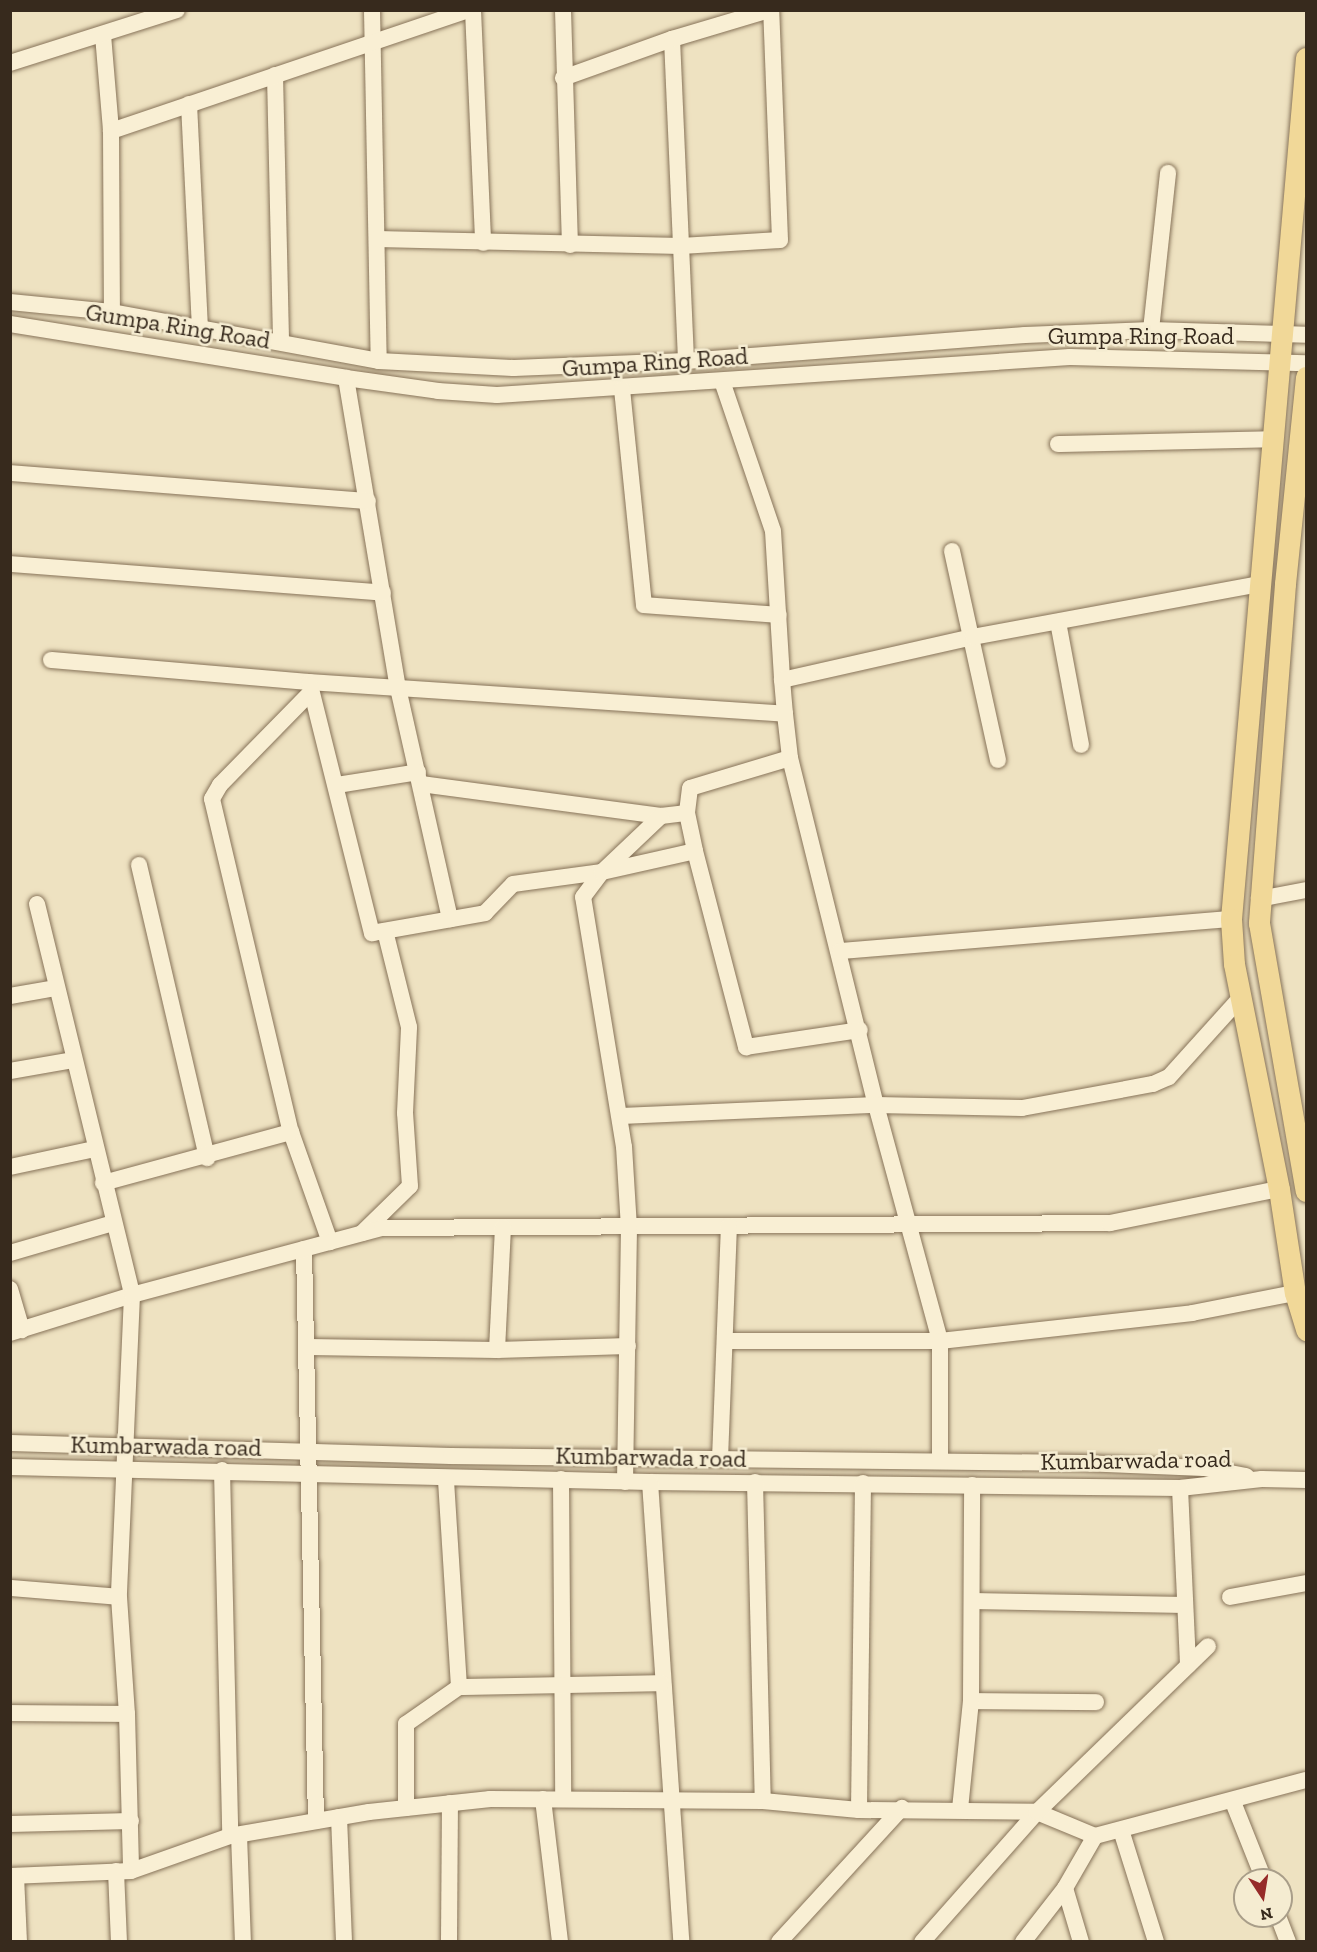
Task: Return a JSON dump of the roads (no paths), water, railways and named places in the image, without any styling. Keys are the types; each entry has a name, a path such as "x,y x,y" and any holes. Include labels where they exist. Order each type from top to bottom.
{"main road":[{"path":"1306,58 1231,920 1241,997 1279,1189 1295,1293 1306,1330"},
{"path":"1306,377 1301,494 1259,899 1261,942 1306,1186"}],"street":[{"path":"10,63 177,10"},
{"path":"372,10 379,361"},
{"path":"111,131 471,10 483,243"},
{"path":"563,10 563,78 570,245"},
{"path":"377,239 681,246 781,239 770,10 672,39 563,78"},
{"path":"103,35 111,131 112,312"},
{"path":"672,39 686,361"},
{"path":"275,75 281,340"},
{"path":"189,104 200,327"},
{"path":"1151,330 1168,173"},
{"name":"Gumpa Ring Road","path":"10,302 112,312 281,340 379,361 514,368 686,361 1025,335 1151,330 1306,335"},
{"name":"Gumpa Ring Road","path":"10,324 346,378 478,394 622,389 1070,357 1306,363"},
{"path":"346,378 398,688 450,919"},
{"path":"722,381 773,531 782,680 790,758 860,1030 876,1105 940,1341 940,1461"},
{"path":"622,389 644,604 779,615"},
{"path":"1058,444 1274,439"},
{"path":"10,473 368,501"},
{"path":"952,551 973,637 998,760"},
{"path":"10,564 383,593"},
{"path":"782,680 973,637 1259,584"},
{"path":"1058,622 1081,745"},
{"path":"51,660 310,687 398,688 785,714"},
{"path":"310,687 337,785 372,933 485,913 513,884 602,872 695,851"},
{"path":"310,687 220,785 212,799 291,1132 330,1242"},
{"path":"790,758 696,784 687,794 687,813 695,851 746,1047 860,1030"},
{"path":"337,785 419,778 662,816 687,813"},
{"path":"625,1482 629,1228 621,1116 582,900 602,872 662,816"},
{"path":"139,864 207,1158"},
{"path":"1259,899 1306,890"},
{"path":"37,904 132,1295 122,1469 119,1597 131,1821 123,1871 119,1941"},
{"path":"840,951 1231,920"},
{"path":"361,1234 410,1186 405,1113 409,1027 385,930"},
{"path":"10,984 28,993"},
{"path":"10,996 56,988"},
{"path":"621,1116 876,1105 1022,1108 1153,1084 1169,1077 1241,997"},
{"path":"10,1071 74,1060"},
{"path":"103,1183 207,1158 291,1132"},
{"path":"10,1167 95,1149"},
{"path":"10,1289 16,1331 132,1295 382,1228 629,1228 909,1221 1110,1223 1279,1189"},
{"path":"10,1253 113,1223"},
{"path":"720,1460 729,1226"},
{"path":"497,1350 503,1227"},
{"path":"304,1249 309,1347 316,1821"},
{"path":"725,1341 940,1341 1192,1313 1295,1293"},
{"path":"309,1347 497,1350 628,1346"},
{"name":"Kumbarwada road","path":"10,1443 720,1460 940,1461 1204,1468 1262,1479"},
{"name":"Kumbarwada road","path":"10,1467 222,1470 625,1482 1179,1488 1262,1479"},
{"path":"222,1470 234,1836 243,1941"},
{"path":"446,1478 459,1687"},
{"path":"561,1479 563,1799"},
{"path":"1262,1479 1306,1480"},
{"path":"650,1482 661,1683 673,1801 681,1941"},
{"path":"755,1482 763,1802"},
{"path":"859,1810 863,1483"},
{"path":"960,1809 971,1701 972,1485"},
{"path":"1179,1488 1188,1665"},
{"path":"1230,1597 1306,1583"},
{"path":"10,1588 119,1597"},
{"path":"972,1601 1185,1605"},
{"path":"922,1941 1037,1812 1208,1646"},
{"path":"406,1808 406,1724 459,1687 562,1683 661,1683"},
{"path":"971,1701 1096,1702"},
{"path":"10,1713 127,1714"},
{"path":"19,1941 13,1876 123,1871 234,1836 339,1817 406,1808 450,1803 563,1799 763,1802 859,1810 902,1808 1037,1812 1095,1836 1233,1802 1306,1780"},
{"path":"543,1799 560,1941"},
{"path":"1233,1802 1259,1868"},
{"path":"449,1941 450,1803"},
{"path":"779,1941 902,1808"},
{"path":"339,1817 344,1941"},
{"path":"10,1824 131,1821"},
{"path":"1121,1830 1156,1941"},
{"path":"1023,1941 1065,1888 1095,1836"},
{"path":"1065,1888 1081,1941"}]}
